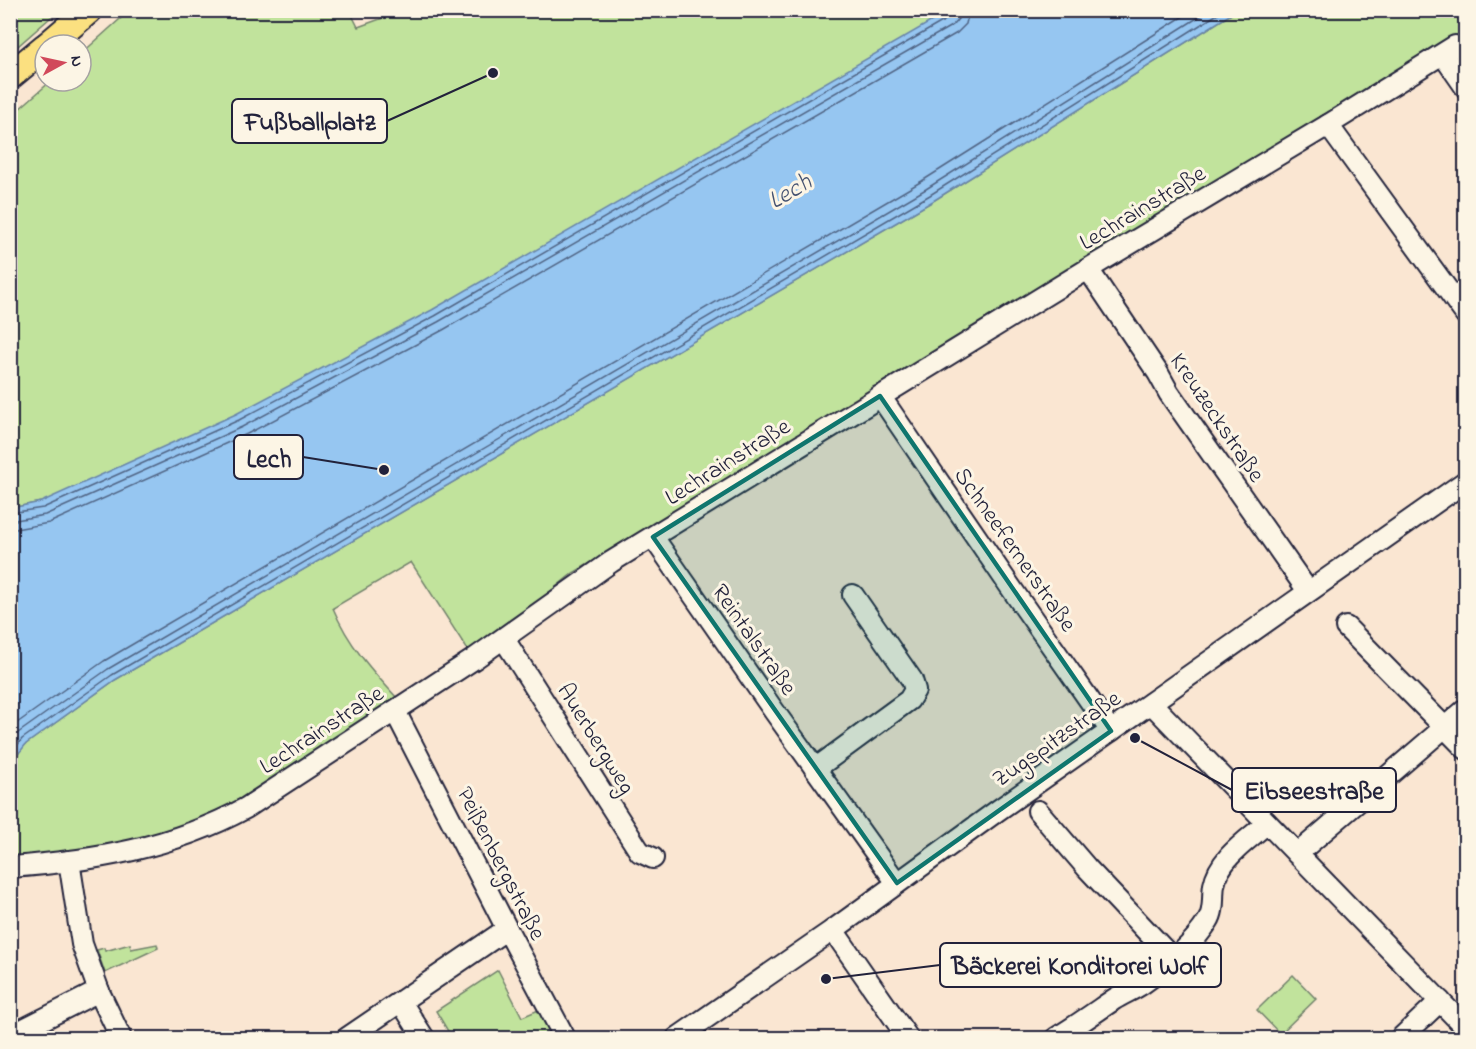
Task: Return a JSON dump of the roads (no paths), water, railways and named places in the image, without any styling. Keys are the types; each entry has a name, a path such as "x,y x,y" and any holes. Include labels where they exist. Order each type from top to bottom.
{"main road":[{"path":"62,33 89,10"},
{"path":"10,76 33,57"}],"street":[{"name":"Lechrainstraße","path":"10,867 69,861 156,846 214,825 266,796 504,639 611,562 1088,269 1449,51 1466,88"},
{"path":"1328,125 1466,315"},
{"name":"Kreuzeckstraße","path":"1088,269 1154,366 1169,393 1308,591"},
{"name":"Schneefernerstraße","path":"880,396 1111,731"},
{"name":"Zugspitzstraße","path":"678,1038 1466,481"},
{"name":"Reintalstraße","path":"653,537 897,882"},
{"path":"815,769 909,700 915,690 912,680 853,594"},
{"path":"1346,627 1466,749"},
{"name":"Auerbergweg","path":"504,639 640,852 653,858"},
{"path":"1150,703 1466,1028"},
{"path":"1297,854 1466,709"},
{"name":"Peißenbergstraße","path":"395,711 565,1038"},
{"path":"1038,811 1087,868 1173,959"},
{"path":"1056,1038 1115,999 1141,985 1173,959 1200,932 1210,919 1214,905 1214,886 1219,870 1228,858 1267,823"},
{"path":"69,861 82,945 99,991 121,1038"},
{"path":"347,1038 507,929"},
{"path":"833,930 908,1038"},
{"path":"10,1036 99,991"},
{"path":"1401,1038 1440,1001"},
{"path":"401,1002 424,1038"}],"water":[{"path":"951,10 1236,11 933,201 115,680 26,744 11,763 11,508 41,502 236,414 432,310"}],"place":[{"name":"Fußballplatz","path":"493,73"},
{"name":"Lech","path":"384,470"},
{"name":"Eibseestraße","path":"1135,738"},
{"name":"Bäckerei Konditorei Wolf","path":"826,979"}]}
